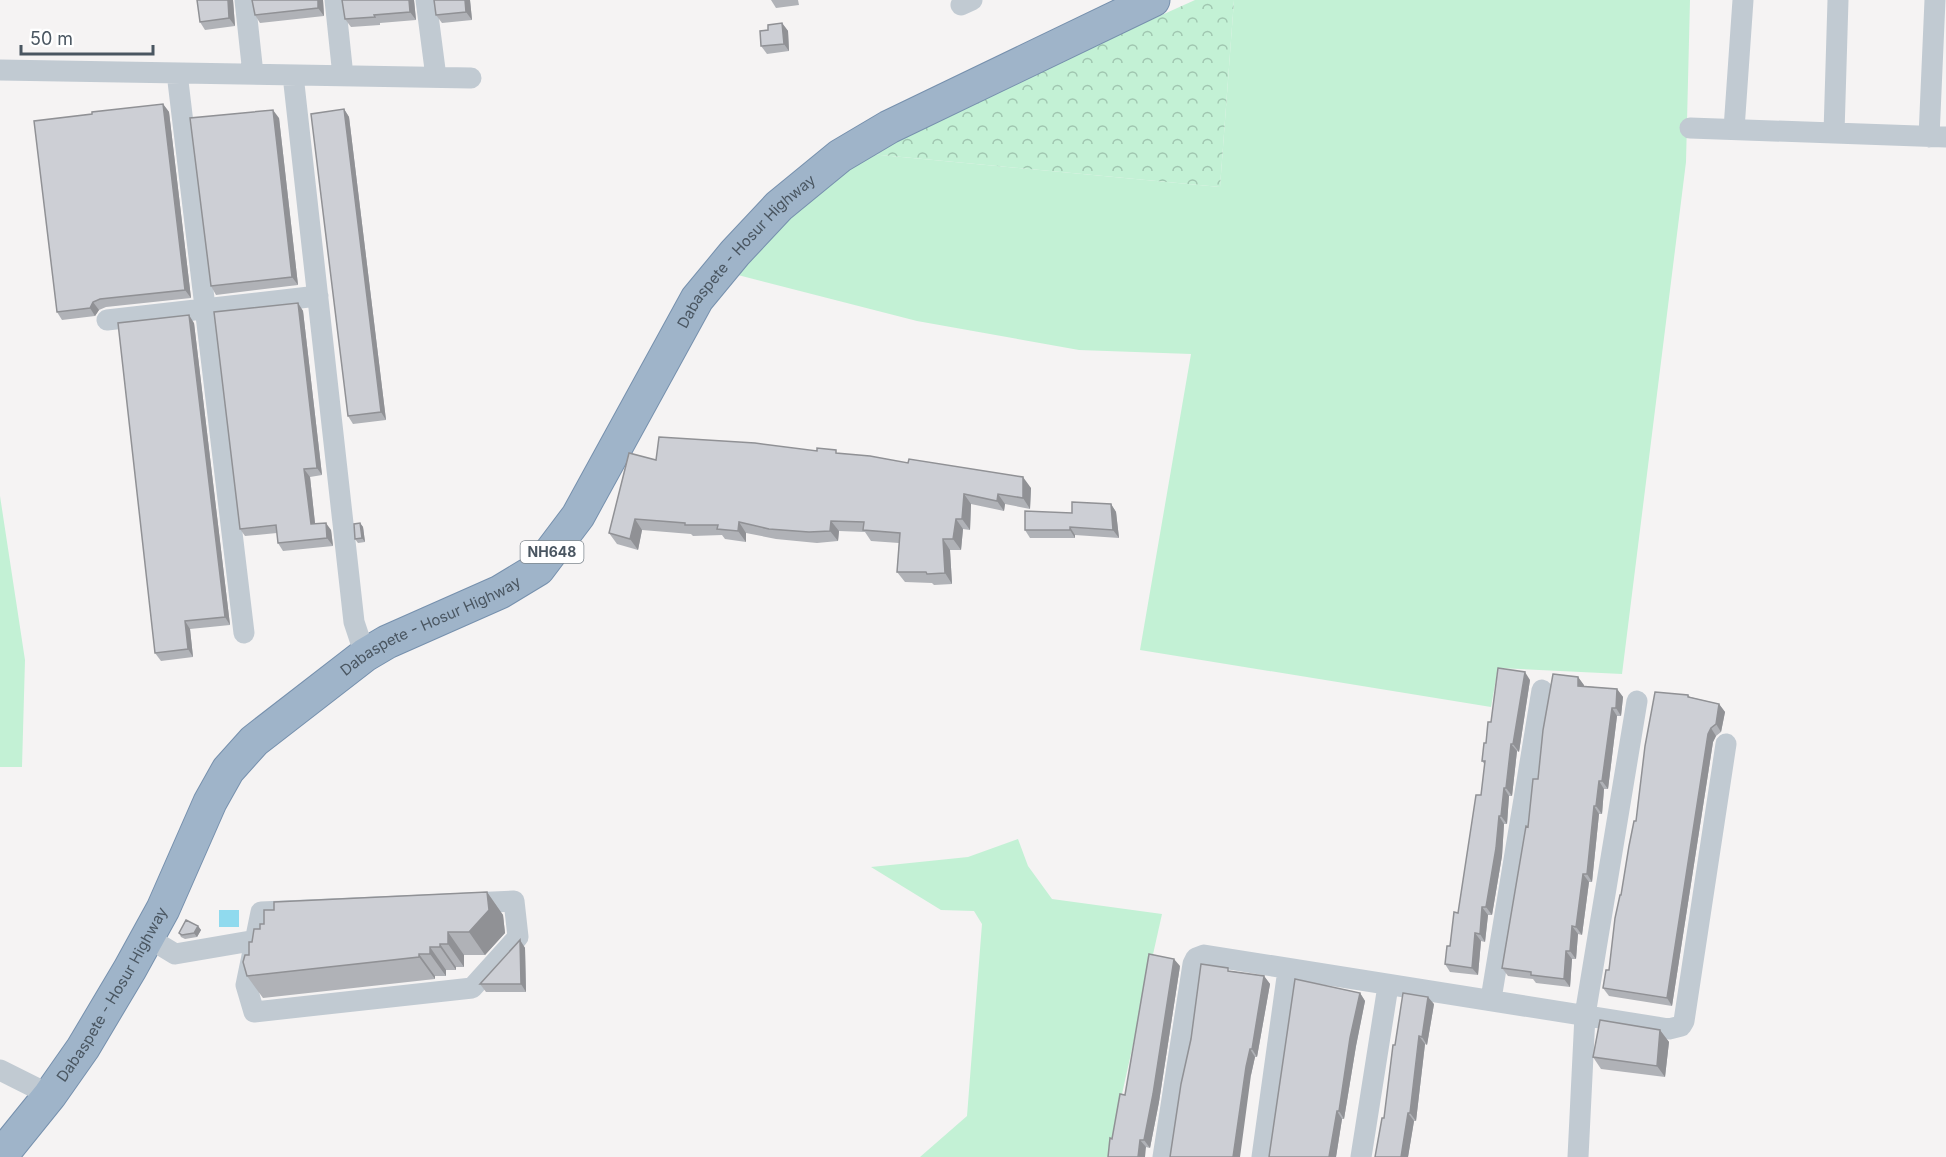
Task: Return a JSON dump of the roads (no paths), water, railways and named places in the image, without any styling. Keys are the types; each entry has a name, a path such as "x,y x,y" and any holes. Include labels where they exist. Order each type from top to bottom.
{"highway":[{"name":"Dabaspete - Hosur Highway","path":"0,1157 50,1095 83,1048 163,909 210,802 228,770 254,741 365,655 387,642 500,592 538,569 578,516 697,299 735,253 779,206 840,156 889,127 1153,0"}],"street":[{"path":"245,0 253,74"},
{"path":"335,0 343,76"},
{"path":"426,0 436,77"},
{"path":"1734,129 1743,0"},
{"path":"1834,133 1838,0"},
{"path":"1690,128 1938,137 1935,0"},
{"path":"0,70 471,78"},
{"path":"177,73 244,633"},
{"path":"293,75 354,622 365,655"},
{"path":"107,320 318,296"},
{"path":"1491,999 1542,690"},
{"path":"1578,1157 1585,1015 1637,701"},
{"path":"1163,1157 1193,964 1196,958 1212,956 1388,986 1491,999 1669,1029 1681,1026 1684,1021 1726,744"},
{"path":"513,901 518,937 472,988 254,1012 246,985 255,940 261,912 513,901"},
{"path":"147,937 175,954 255,940"},
{"path":"1262,1157 1288,970"},
{"path":"1361,1157 1388,986"},
{"path":"0,1070 50,1095"}],"water":[{"path":"219,910 239,910 239,927 219,927"}]}
